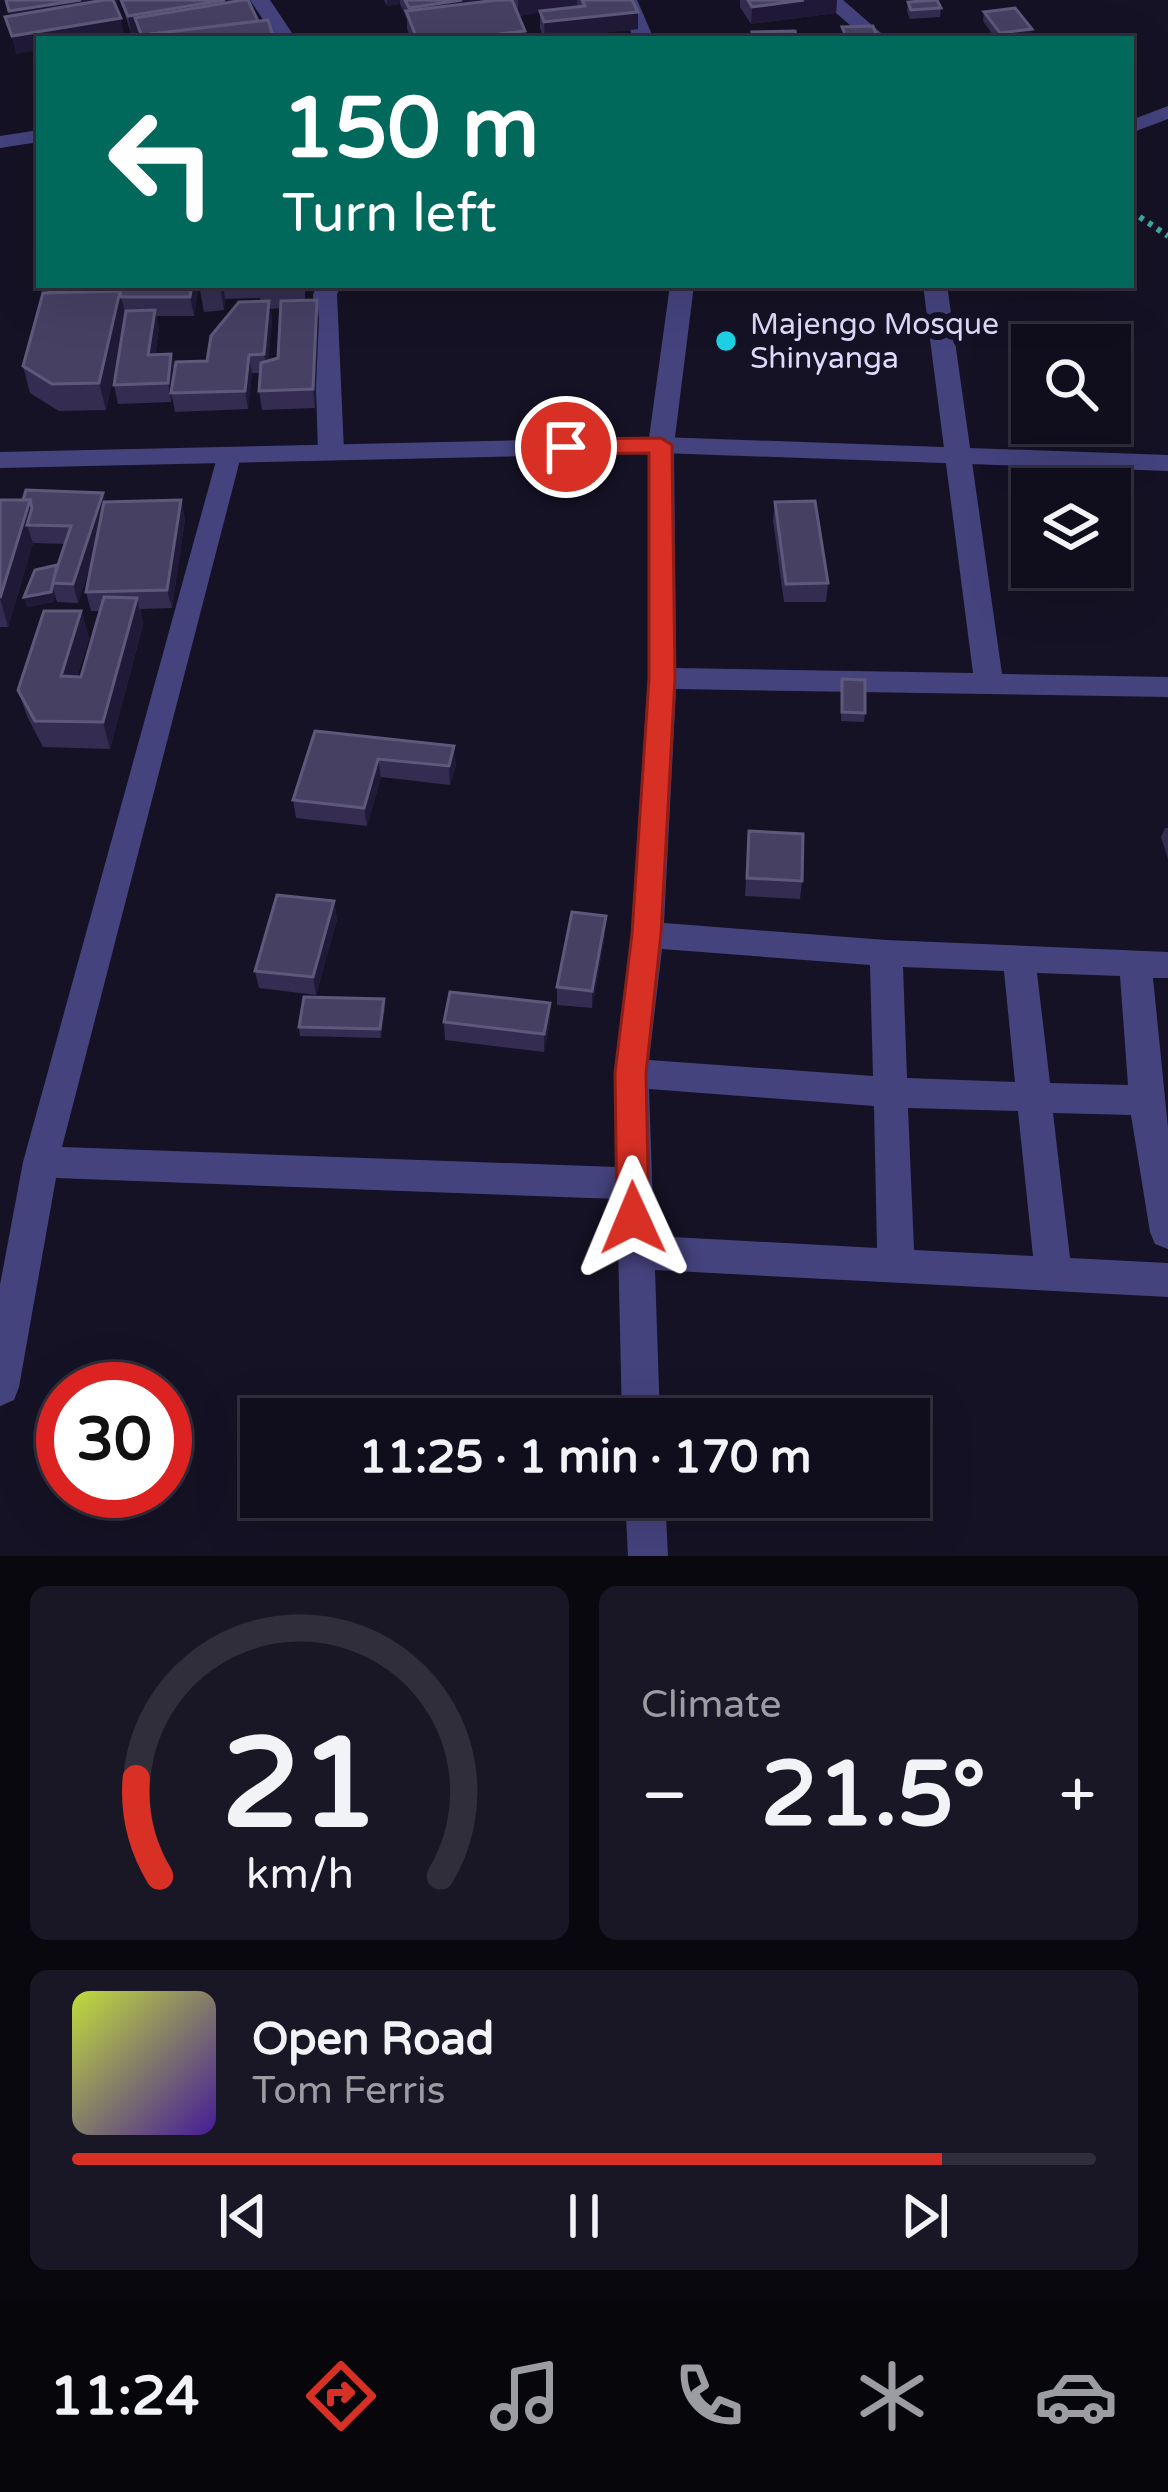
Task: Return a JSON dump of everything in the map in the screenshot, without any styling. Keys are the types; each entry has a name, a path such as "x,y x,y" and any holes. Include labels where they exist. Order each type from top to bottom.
{"street":[{"path":"260,0 284,36"},
{"path":"627,0 643,36"},
{"path":"832,0 874,36"},
{"path":"1134,125 1168,112"},
{"path":"0,142 36,136"},
{"path":"328,288 331,451"},
{"path":"640,1398 631,1073 647,934 662,679 661,445 682,288"},
{"path":"934,288 961,454 989,686"},
{"path":"0,460 661,445 1168,463"},
{"path":"0,1387 24,1188 228,456"},
{"path":"662,679 1168,687"},
{"path":"647,934 886,953 1152,964 1146,1101 1168,1232"},
{"path":"886,953 896,1264"},
{"path":"1019,959 1053,1272"},
{"path":"631,1073 1035,1100 1146,1101"},
{"path":"24,1188 633,1184"},
{"path":"633,1252 1168,1280"},
{"path":"646,1518 648,1556"}],"path":[{"path":"1134,213 1168,236"}],"building":[{"path":"6,0 81,0 9,11"},
{"path":"113,0 121,18 12,36 5,17"},
{"path":"121,0 225,0 128,16"},
{"path":"248,0 258,21 142,36 135,18"},
{"path":"405,0 462,0 409,8"},
{"path":"512,0 525,31 416,36 406,11"},
{"path":"582,0 632,0 638,12 544,22 540,11 585,6"},
{"path":"748,0 804,0 752,7"},
{"path":"937,0 941,8 911,10 908,2"},
{"path":"1015,8 1032,29 1000,33 984,12"},
{"path":"268,20 273,36 151,36"},
{"path":"873,26 877,36 846,36 842,27"},
{"path":"795,31 796,36 753,36 752,32"},
{"path":"50,288 192,288 190,297 121,297 120,291 49,293"},
{"path":"120,291 99,383 52,384 23,366 43,293"},
{"path":"317,300 313,389 259,391 261,363 278,358 281,301"},
{"path":"269,301 264,354 249,355 245,391 171,393 176,362 207,361 211,336 239,302"},
{"path":"155,310 148,355 171,354 168,383 114,385 126,311"},
{"path":"26,490 103,493 73,584 52,583 71,526 27,525 32,508 30,500 23,500"},
{"path":"0,500 30,500 0,598"},
{"path":"181,500 167,590 86,592 104,502"},
{"path":"815,501 828,583 786,584 775,502"},
{"path":"57,565 51,592 24,597 35,570"},
{"path":"104,597 137,598 103,722 35,721 18,690 44,611 81,611 61,676 81,677"},
{"path":"842,679 865,680 865,713 842,712"},
{"path":"315,731 454,746 449,766 378,759 364,808 293,800"},
{"path":"749,831 803,834 802,881 747,878"},
{"path":"277,895 334,901 313,977 255,971"},
{"path":"572,912 606,916 592,991 557,987"},
{"path":"450,992 550,1003 544,1034 444,1022"},
{"path":"304,997 384,999 380,1029 299,1027"}],"place":[{"name":"Majengo Mosque Shinyanga","path":"726,341"}],"route":[{"path":"566,447 661,445 662,679 647,934 631,1073 633,1218"}]}
